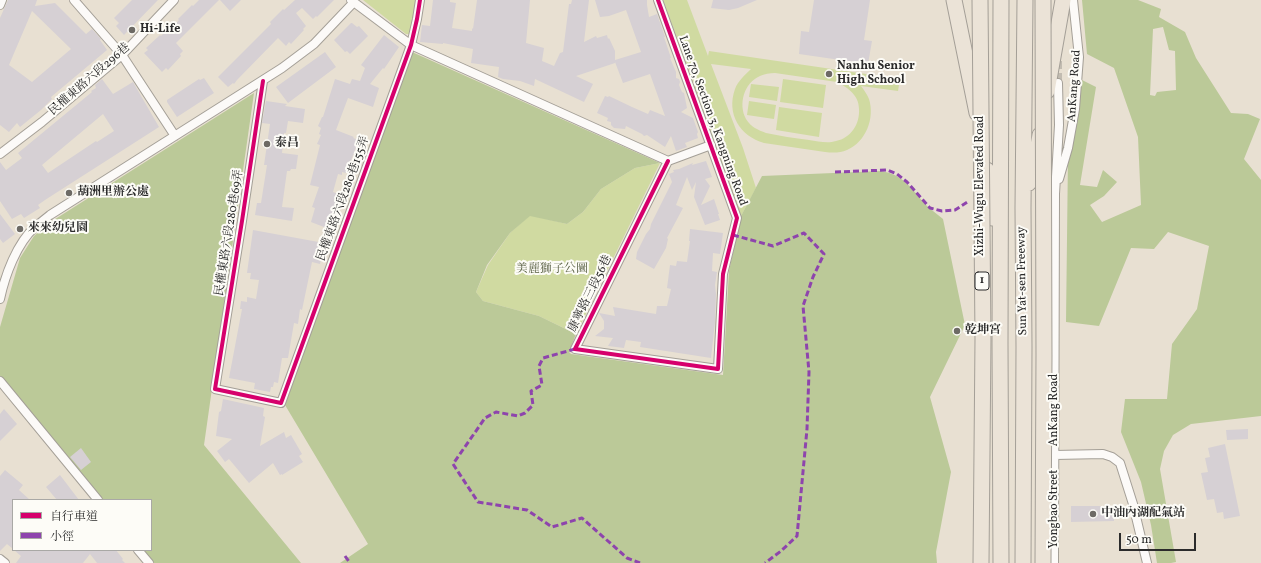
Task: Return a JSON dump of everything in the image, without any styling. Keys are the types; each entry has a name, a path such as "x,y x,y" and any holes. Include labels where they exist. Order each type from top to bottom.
{"highway":[{"path":"954,0 987,170 1000,290"},
{"name":"Xizhi-Wugu Elevated Road","path":"980,0 983,339 981,563"},
{"name":"Sun Yat-sen Freeway","path":"1001,0 1001,563"},
{"name":"Sun Yat-sen Freeway","path":"1023,563 1023,208 1025,0"},
{"path":"1043,0 1043,563"},
{"path":"1023,208 1037,152 1063,0"}],"street":[{"path":"0,5 2,0"},
{"path":"74,0 122,55 175,136"},
{"name":"民權東路六段296巷","path":"0,154 42,122 122,55 174,0"},
{"name":"民權東路六段280巷155弄","path":"215,388 281,403 411,45 420,0"},
{"name":"Lane 70, Section 3, Kangning Road","path":"658,0 737,218 723,274 718,369"},
{"name":"AnKang Road","path":"1055,194 1068,148 1075,109 1079,57 1074,0"},
{"path":"0,299 1,288 14,256 34,227 50,215 282,68 314,44 352,1 411,45 668,161 711,145"},
{"name":"民權東路六段280巷69弄","path":"215,388 263,81"},
{"name":"AnKang Road","path":"1058,84 1059,125 1055,194 1055,455 1103,454 1112,457 1120,463 1133,504 1146,563"},
{"name":"康寧路三段56巷","path":"668,161 575,348 718,369"},
{"path":"0,381 97,499"},
{"name":"Yongbao Street","path":"1054,563 1055,455"},
{"path":"139,551 149,563"},
{"path":"0,559 5,563"}],"green space":[{"path":"363,0 417,0 410,34 406,34"},
{"path":"663,0 687,0 708,56 709,51 900,79 898,91 861,86 869,99 871,106 870,121 864,135 854,146 847,150 842,152 828,152 764,143 755,140 748,135 737,123 732,107 735,89 738,83 751,69 711,64 743,148 756,188 741,216","holes":["775,73 837,82 849,89 859,104 858,120 854,130 846,137 833,142 787,137 766,133 752,126 746,119 743,107 744,94 754,79 760,76"]},
{"path":"1082,0 1138,0 1161,9 1159,17 1185,32 1196,58 1231,113 1248,114 1260,119 1244,159 1261,180 1261,416 1191,424 1173,435 1164,451 1160,469 1176,562 1171,563 1157,563 1151,525 1141,482 1121,432 1125,399 1167,399 1172,344 1197,309 1209,246 1168,232 1154,249 1131,248 1099,326 1066,322 1068,155 1080,79 1096,87 1080,185 1097,187 1103,170 1117,182 1104,196 1090,205 1102,222 1141,205 1138,137 1114,68 1087,54","holes":["1163,27 1169,50 1175,51 1176,90 1157,92 1155,96 1150,95 1153,29"]},
{"path":"412,52 660,163 635,168 601,189 583,212 567,224 530,216 510,233 487,265 476,292 483,301 539,316 576,334 569,352 571,354 723,375 729,271 741,216 762,176 881,171 897,176 908,184 928,207 943,219 965,325 930,397 951,472 936,552 937,563 340,563 368,544 285,405"},
{"path":"783,79 826,85 823,108 780,102"},
{"path":"751,84 779,87 777,101 749,97"},
{"path":"254,93 204,445 301,563 154,563 144,551 152,551 152,499 100,499 0,378 0,327 20,258 34,236 49,223"},
{"path":"749,101 776,105 774,119 747,115"},
{"path":"779,107 822,113 819,137 776,130"},
{"name":"美麗獅子公圜","path":"660,163 576,334 539,316 483,301 476,292 488,265 510,233 530,215 567,224 583,212 601,189 635,168"}],"building":[{"path":"8,0 37,0 35,6 55,3 86,34 92,29 101,39 100,40 107,50 51,97 52,99 41,110 20,127 17,123 9,132 0,125 0,18","holes":["32,11 71,49 32,82 9,65"]},
{"path":"132,0 158,0 124,35 116,26 119,23 114,18"},
{"path":"199,0 219,0 176,43 183,51 180,54 181,56 168,70 166,68 162,72 144,53 148,50 146,48 160,35 161,36 165,32 166,34 179,20 178,19"},
{"path":"220,0 241,0 230,11"},
{"path":"295,0 334,0 317,17 316,16 313,19 302,8 296,13 306,26 291,44 289,42 286,46 278,38 234,84 233,83 228,87 218,77 271,24 270,22 283,9 284,10"},
{"path":"433,0 450,0 450,2 456,3 452,28 472,31 477,0 530,0 526,43 544,48 542,61 554,66 560,53 563,52 569,4 571,4 572,0 589,0 584,42 596,36 597,38 607,35 615,51 615,60 641,52 626,10 609,16 600,17 595,0 647,0 649,17 657,14 670,58 676,72 676,78 679,79 679,85 684,93 687,108 681,112 693,118 698,132 698,138 685,143 687,147 676,151 671,136 665,147 647,135 644,136 626,126 625,129 614,128 611,125 611,122 607,121 608,118 597,113 605,96 609,96 648,114 650,110 665,116 650,74 623,83 615,62 576,76 593,84 584,102 535,79 534,86 520,81 498,77 499,67 471,63 473,49 443,43 420,42 422,25 430,26"},
{"path":"713,0 757,0 729,10 711,8"},
{"path":"814,0 870,0 864,40 872,41 868,64 799,54 801,31 809,32"},
{"path":"351,23 357,27 359,26 368,36 350,54 347,51 345,52 334,40"},
{"path":"384,35 399,47 384,69 383,68 370,84 379,88 373,107 348,98 336,130 359,140 346,173 342,172 342,175 338,174 333,192 341,195 329,229 311,222 315,208 312,207 319,187 310,185 320,145 317,144 321,135 319,134 321,128 318,126 323,117 335,79 350,84 352,79 360,81 365,68 361,65"},
{"path":"325,52 336,67 288,103 276,87"},
{"path":"204,78 214,93 177,117 167,100 199,79"},
{"path":"102,79 113,94 133,82 159,127 45,200 38,205 40,208 24,218 21,214 12,219 0,201 0,162 6,170 22,158 18,153 92,92 91,91 96,88 95,85","holes":["103,114 114,131 97,142 96,141 48,173 42,165"]},
{"path":"266,101 287,104 285,106 305,109 303,123 288,121 286,133 284,133 282,153 298,155 296,169 287,171 282,207 294,208 292,221 255,215 257,203 261,203 267,165 264,165 270,124 262,123"},
{"path":"706,161 712,177 705,179 710,186 701,205 714,199 720,220 705,225 694,197 696,182 692,190 687,177 676,205 683,208 667,238 666,248 654,269 636,259 637,252 650,229 651,224 672,182 669,174 674,172 673,170 693,163 692,165"},
{"path":"0,214 15,234 3,243 0,239"},
{"path":"690,229 723,233 720,254 713,253 712,271 717,272 715,285 715,322 711,358 640,347 641,342 626,340 624,348 608,346 613,338 595,336 604,329 604,321 599,313 615,316 613,307 656,314 657,306 667,306 671,289 667,288 670,265 676,266 677,261 687,262"},
{"path":"253,230 324,243 320,264 312,262 302,310 300,309 298,324 294,323 288,358 282,358 278,383 274,382 270,392 254,389 255,383 229,378 242,309 240,309 241,301 247,302 247,297 256,299 259,280 250,279 251,273 247,273"},
{"path":"223,399 264,408 263,416 265,417 260,446 284,432 286,438 291,435 302,454 299,456 303,462 282,475 280,475 273,463 249,483 229,459 225,462 217,451 232,439 216,436 219,412 221,411"},
{"path":"4,409 17,424 0,441 0,414"},
{"path":"1248,429 1248,439 1227,440 1226,430"},
{"path":"1225,444 1240,516 1224,519 1223,512 1217,513 1214,499 1207,500 1201,473 1208,472 1205,458 1210,457 1208,448"},
{"path":"81,448 91,462 81,470 70,457"},
{"path":"5,470 23,485 19,490 29,499 12,499 12,548 7,544 0,551 0,476"},
{"path":"60,475 78,499 56,499 46,487"},
{"name":"中油內湖配氣站","path":"1071,506 1114,506 1114,521 1071,522"},
{"path":"15,551 117,551 125,563 97,563 90,554 83,563 16,563 21,556"}],"tunnel":[{"path":"1058,61 1058,83"}],"marked path":[{"path":"835,172 887,170 897,174 907,182 930,208 942,211 955,210 969,201"},
{"path":"733,235 773,246 804,233 824,254 813,277 803,306 809,372 807,429 797,536 765,563"},
{"path":"575,349 543,358 539,366 542,385 531,391 533,405 525,413 518,416 496,412 485,418 453,464 478,502 527,510 552,527 582,518 627,558 640,563"},
{"path":"345,556 350,563"}],"cycle path":[{"path":"263,81 215,389 281,403 411,45 420,0"},
{"path":"658,0 737,218 723,274 718,369 575,349 668,161"}],"place":[{"name":"Hi-Life","path":"132,30"},
{"name":"Nanhu Senior High School","path":"829,74"},
{"name":"泰昌","path":"267,144"},
{"name":"葫洲里辦公處","path":"69,193"},
{"name":"來來幼兒園","path":"20,229"},
{"name":"乾坤宮","path":"957,331"},
{"name":"中油內湖配氣站","path":"1093,514"}]}
